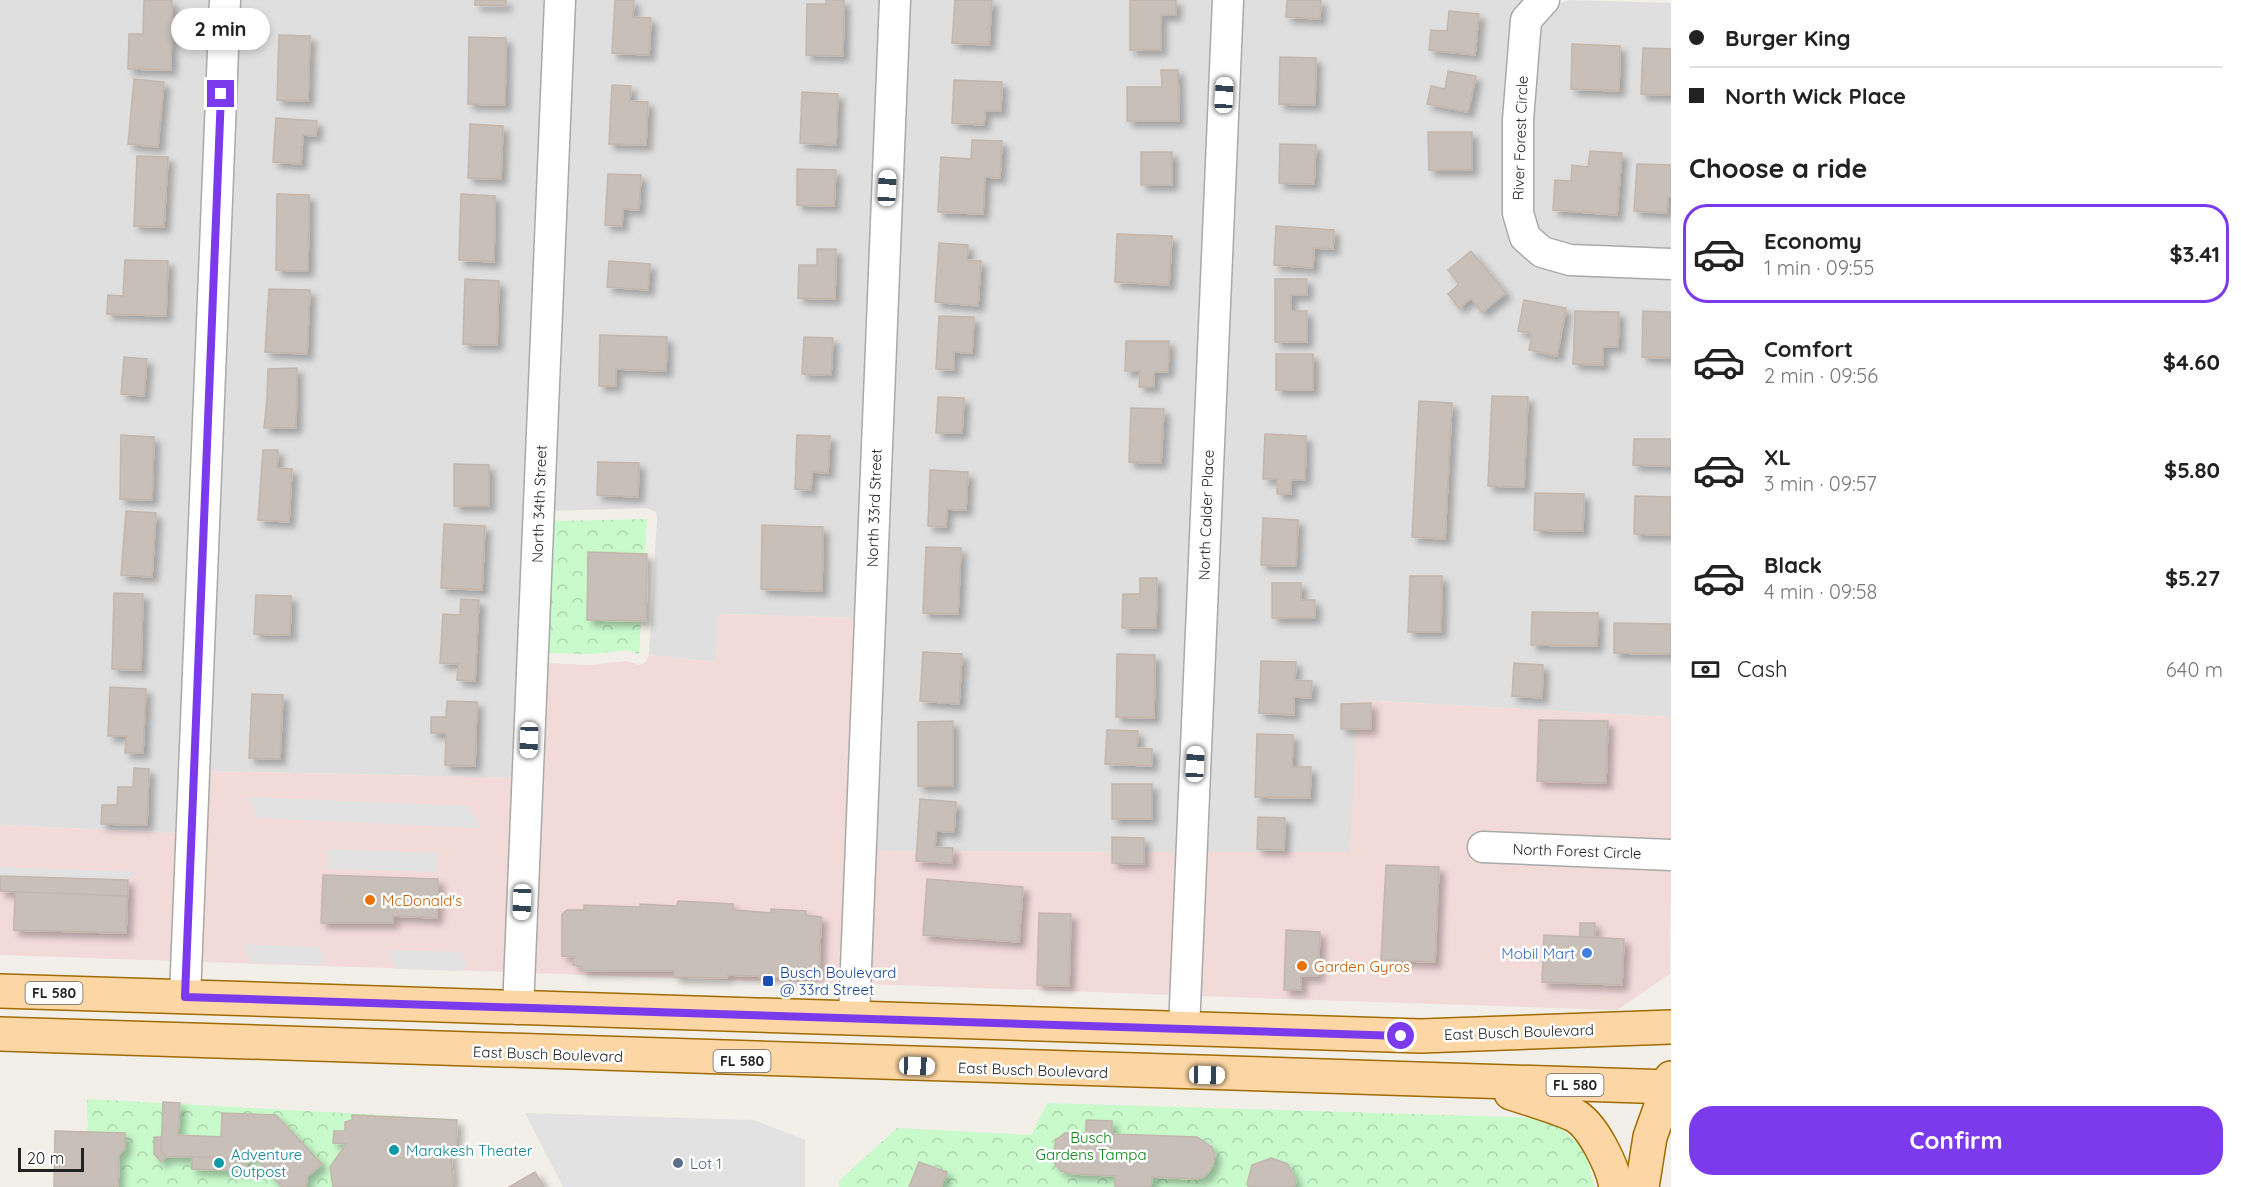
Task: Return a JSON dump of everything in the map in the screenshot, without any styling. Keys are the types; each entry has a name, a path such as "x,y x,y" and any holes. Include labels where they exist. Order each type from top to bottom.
{"main road":[{"name":"East Busch Boulevard","path":"0,991 1421,1036 1671,1027"},
{"path":"286,1045 438,1034 480,1025 518,1009"},
{"path":"938,1067 1107,1061 1155,1055 1173,1048 1184,1029"},
{"name":"East Busch Boulevard","path":"0,1034 938,1067 1484,1083 1670,1084"},
{"path":"1484,1083 1576,1116 1592,1133 1614,1171 1616,1187"},
{"path":"1642,1187 1650,1137 1670,1084"}],"street":[{"path":"185,997 225,0"},
{"name":"North 34th Street","path":"518,1009 560,0"},
{"name":"North 33rd Street","path":"854,1017 895,0"},
{"name":"North Calder Place","path":"1184,1029 1228,0"},
{"name":"River Forest Circle","path":"1544,0 1526,20 1518,120 1518,213 1525,237 1542,252 1570,260 1671,264"},
{"name":"North Forest Circle","path":"1483,847 1671,855"}],"shaded area":[{"path":"0,0 214,0 180,833 0,825"},
{"path":"237,0 548,0 516,778 206,771"},
{"path":"571,0 884,0 859,618 718,614 716,662 649,655 656,512 647,508 550,511"},
{"path":"907,0 1217,0 1180,852 872,851"},
{"path":"1240,0 1527,0 1515,241 1671,277 1671,717 1359,700 1350,853 1203,852"},
{"path":"1570,0 1671,3 1671,251 1572,247 1548,240 1535,229 1530,211 1530,121 1537,25 1558,4"},
{"path":"718,614 859,618 844,984 531,973 544,663 591,665 627,661 639,665 645,663 649,655 716,662"},
{"path":"1358,700 1671,717 1671,840 1472,834 1471,859 1671,866 1670,974 1617,1010 1197,996 1203,852 1350,852"},
{"path":"206,771 516,778 508,972 198,962"},
{"path":"247,797 469,806 481,828 258,818"},
{"path":"0,825 180,833 175,961 0,955"},
{"path":"328,849 438,853 437,872 328,869"},
{"path":"872,851 1180,852 1174,995 867,984"},
{"path":"0,867 137,872 128,880 0,876"},
{"path":"243,944 320,947 326,961 317,965 252,963"},
{"path":"388,950 460,952 468,966 460,971 396,969"},
{"name":"Lot 1","path":"525,1113 754,1120 805,1140 805,1187 563,1187"}],"green space":[{"path":"647,519 639,654 628,650 592,654 549,653 554,521"},
{"path":"87,1099 454,1119 441,1187 89,1187"},
{"name":"Busch Gardens Tampa","path":"1047,1103 1542,1118 1584,1147 1595,1187 839,1187 839,1181 897,1128 1031,1135"}],"building":[{"path":"144,0 172,0 171,70 128,69 129,34 143,34"},
{"path":"475,0 506,0 506,6 475,5"},
{"path":"615,0 634,0 633,17 651,18 649,55 612,53"},
{"path":"826,0 844,0 843,56 806,55 807,4 826,4"},
{"path":"955,0 992,0 989,45 952,43"},
{"path":"1130,0 1176,0 1176,15 1161,15 1161,50 1130,50"},
{"path":"1287,0 1321,0 1320,19 1286,17"},
{"path":"1449,11 1479,14 1475,55 1429,50 1431,30 1447,31"},
{"path":"279,35 310,36 308,101 277,100"},
{"path":"469,37 506,38 505,105 468,104"},
{"path":"1572,44 1620,46 1619,91 1571,89"},
{"path":"1643,48 1671,49 1671,95 1641,94"},
{"path":"1280,57 1316,58 1315,105 1279,104"},
{"path":"1161,70 1178,70 1179,121 1127,121 1127,87 1162,87"},
{"path":"1448,71 1476,76 1468,112 1427,104 1431,86 1445,89"},
{"path":"134,79 164,82 158,147 128,144"},
{"path":"954,80 1002,82 1001,111 985,111 984,125 952,123"},
{"path":"612,85 631,86 630,101 648,102 646,145 609,144"},
{"path":"802,92 838,94 836,145 800,143"},
{"path":"276,118 317,121 316,136 303,135 301,164 273,162"},
{"path":"470,124 503,126 501,179 468,178"},
{"path":"1428,132 1472,132 1472,170 1429,170"},
{"path":"972,140 1002,141 1000,178 985,177 983,214 938,212 941,157 971,159"},
{"path":"1280,144 1316,145 1314,184 1279,183"},
{"path":"1590,151 1622,153 1617,215 1553,210 1555,180 1571,181 1572,165 1588,167"},
{"path":"1141,152 1172,152 1172,185 1141,185"},
{"path":"137,156 168,157 164,227 134,226"},
{"path":"1637,164 1671,165 1671,197 1668,197 1667,213 1634,211"},
{"path":"797,169 836,170 834,206 797,205"},
{"path":"608,174 641,175 639,210 623,209 622,226 605,225"},
{"path":"277,194 309,195 308,271 276,270"},
{"path":"461,194 495,196 494,262 459,260"},
{"path":"1276,226 1334,230 1333,249 1314,248 1313,268 1274,265"},
{"path":"1117,234 1172,236 1169,285 1115,282"},
{"path":"939,243 968,245 967,260 981,261 978,306 935,302"},
{"path":"817,249 836,249 835,299 798,298 799,265 817,265"},
{"path":"1471,251 1506,293 1482,312 1471,298 1459,308 1448,294 1459,284 1448,270"},
{"path":"125,260 168,261 166,316 107,314 108,295 123,296"},
{"path":"609,261 650,264 648,290 607,287"},
{"path":"465,279 499,281 497,345 463,344"},
{"path":"1275,279 1307,279 1307,295 1291,295 1291,311 1307,311 1307,342 1275,342"},
{"path":"269,289 310,290 307,354 265,352"},
{"path":"1524,300 1566,308 1557,356 1529,350 1532,334 1518,331"},
{"path":"1575,311 1619,312 1618,347 1603,347 1603,365 1573,364"},
{"path":"1643,311 1671,312 1671,358 1642,357"},
{"path":"939,316 974,317 972,353 954,352 954,370 936,369"},
{"path":"600,335 667,337 666,371 616,369 616,386 599,386"},
{"path":"804,337 833,338 831,375 802,374"},
{"path":"1126,341 1169,341 1168,372 1154,372 1154,387 1139,387 1140,371 1125,371"},
{"path":"1276,354 1313,354 1313,390 1276,390"},
{"path":"124,357 147,359 144,396 121,394"},
{"path":"297,368 296,428 264,428 268,369"},
{"path":"1492,396 1528,397 1524,487 1488,486"},
{"path":"938,397 964,398 962,433 936,433"},
{"path":"1419,401 1452,403 1445,539 1412,537"},
{"path":"1131,408 1164,409 1161,463 1129,462"},
{"path":"1265,434 1306,436 1305,480 1291,480 1291,494 1277,494 1277,479 1263,479"},
{"path":"121,435 154,437 152,500 120,499"},
{"path":"797,435 830,436 828,473 812,472 811,490 795,489"},
{"path":"1634,439 1671,439 1671,466 1633,465"},
{"path":"263,450 278,450 277,468 292,469 289,522 258,520"},
{"path":"598,462 639,463 638,497 597,495"},
{"path":"454,464 489,465 489,506 454,506"},
{"path":"930,470 968,472 966,510 947,509 946,527 928,526"},
{"path":"1535,493 1584,494 1583,531 1534,530"},
{"path":"1635,496 1671,497 1670,535 1634,534"},
{"path":"126,511 156,513 152,577 121,575"},
{"path":"1263,518 1298,520 1296,566 1261,565"},
{"path":"444,524 485,526 482,590 441,588"},
{"path":"762,525 823,527 822,591 761,589"},
{"path":"926,547 961,548 958,614 923,613"},
{"path":"588,552 647,554 646,621 587,620"},
{"path":"1410,576 1442,576 1441,632 1408,632"},
{"path":"1140,578 1157,578 1156,628 1122,628 1123,594 1140,594"},
{"path":"1272,583 1301,583 1301,600 1315,600 1315,618 1272,618"},
{"path":"114,593 143,594 141,670 112,669"},
{"path":"256,595 291,596 290,635 254,634"},
{"path":"461,599 479,600 475,681 457,680 458,664 440,663 443,614 460,615"},
{"path":"1532,612 1598,613 1597,646 1531,645"},
{"path":"1614,623 1671,624 1671,654 1614,653"},
{"path":"923,652 962,654 959,704 920,701"},
{"path":"1117,654 1155,655 1154,718 1116,717"},
{"path":"1261,661 1296,662 1295,680 1312,681 1311,698 1294,697 1294,715 1259,713"},
{"path":"1514,663 1543,665 1542,698 1512,696"},
{"path":"110,687 146,689 143,753 125,753 126,736 108,736"},
{"path":"252,694 283,695 280,759 249,758"},
{"path":"447,701 477,702 475,766 445,765 446,733 431,733 431,717 446,717"},
{"path":"1371,703 1371,729 1341,729 1341,704"},
{"path":"1539,720 1608,721 1606,783 1537,781"},
{"path":"953,721 953,786 918,786 918,722"},
{"path":"1107,730 1138,731 1137,748 1152,749 1152,766 1105,764"},
{"path":"1257,734 1293,735 1292,767 1311,767 1310,798 1255,797"},
{"path":"134,768 149,769 147,825 101,824 102,805 117,805 118,787 133,787"},
{"path":"1112,784 1152,784 1152,819 1112,819"},
{"path":"920,799 956,802 954,832 936,831 935,847 953,848 952,863 916,861"},
{"path":"1258,817 1285,818 1284,850 1257,849"},
{"path":"1112,837 1144,838 1144,864 1112,863"},
{"path":"1386,865 1439,867 1435,962 1381,960"},
{"path":"323,875 438,879 437,918 393,916 393,923 321,923"},
{"path":"0,876 128,880 126,933 14,930 15,892 0,891"},
{"path":"927,879 1023,887 1019,942 923,935"},
{"path":"15,892 127,896 126,933 14,930"},
{"path":"678,901 733,904 734,910 771,913 771,909 806,911 806,915 821,917 819,974 802,978 728,975 727,978 674,977 674,971 582,971 582,967 573,965 574,957 562,956 562,914 567,910 584,910 584,905 677,906"},
{"path":"1039,913 1071,914 1069,986 1037,985"},
{"name":"Mobil Mart","path":"1580,923 1595,923 1594,984 1579,983"},
{"path":"1286,930 1320,932 1318,976 1301,976 1301,990 1284,990"},
{"path":"1544,935 1624,939 1622,985 1542,982"},
{"path":"163,1102 180,1103 178,1135 221,1137 222,1113 276,1115 322,1164 307,1177 306,1187 282,1187 255,1158 247,1158 246,1171 192,1169 192,1157 166,1157 161,1151"},
{"name":"Marakesh Theater","path":"352,1115 457,1120 456,1146 440,1146 451,1153 452,1187 333,1187 330,1167 346,1144 333,1143 334,1131 345,1131 345,1122 352,1120"},
{"path":"1086,1120 1112,1121 1112,1134 1197,1137 1212,1147 1215,1155 1212,1168 1204,1177 1195,1179 1152,1177 1151,1187 1115,1187 1115,1176 1061,1171 1052,1160 1056,1140 1065,1133 1086,1133"},
{"path":"55,1131 125,1133 125,1149 119,1155 118,1187 54,1187"},
{"path":"154,1137 161,1137 161,1151 166,1157 161,1162 154,1154"},
{"name":"Adventure Outpost","path":"192,1157 247,1158 246,1171 192,1169"},
{"path":"1271,1158 1288,1164 1296,1181 1294,1187 1249,1187 1247,1184 1252,1165"},
{"path":"919,1162 947,1172 941,1187 909,1187"},
{"path":"535,1172 544,1187 509,1187"}],"place":[{"name":"McDonald's","path":"370,900"},
{"name":"Mobil Mart","path":"1587,953"},
{"name":"Garden Gyros","path":"1302,966"},
{"name":"Busch Boulevard @ 33rd Street","path":"768,981"},
{"name":"Marakesh Theater","path":"394,1150"},
{"name":"Adventure Outpost","path":"219,1163"},
{"name":"Lot 1","path":"678,1163"}],"route":[{"path":"221,94 185,997 1401,1036"}]}
